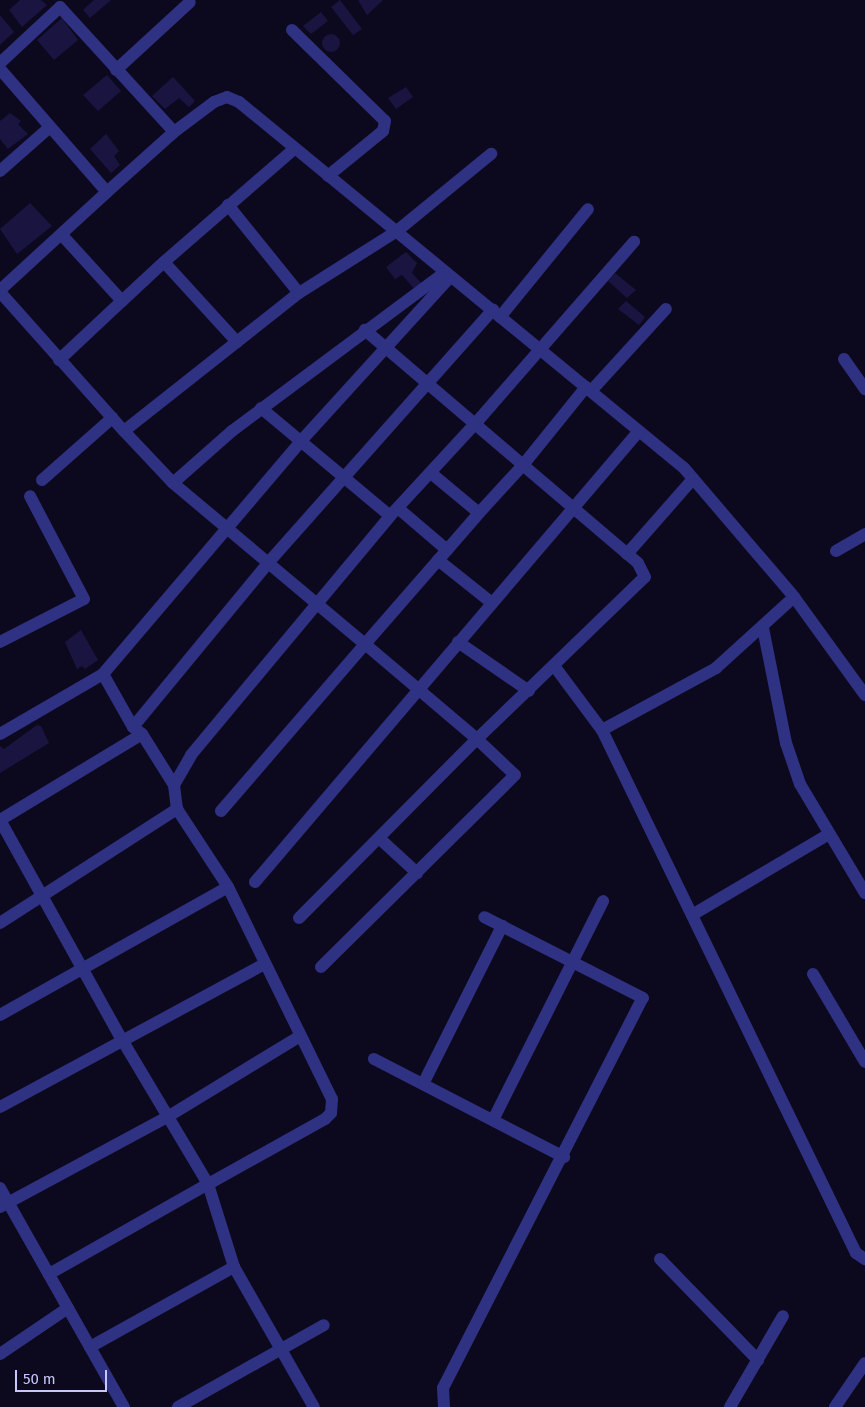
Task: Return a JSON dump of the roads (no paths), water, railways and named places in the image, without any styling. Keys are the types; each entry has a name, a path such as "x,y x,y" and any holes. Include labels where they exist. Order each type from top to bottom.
{"street":[{"path":"116,70 190,2"},
{"path":"0,63 64,4 116,70 174,132"},
{"path":"292,30 385,121 383,132 328,176"},
{"path":"0,69 49,128 107,192"},
{"path":"322,967 515,775 419,688 317,605 173,483 59,360 0,291 174,132 214,102 227,97 240,102 294,149 639,431 693,479 794,597 865,694"},
{"path":"0,171 49,128"},
{"path":"59,360 164,262 294,149"},
{"path":"124,431 299,293 397,232 491,154"},
{"path":"228,205 299,293"},
{"path":"314,1407 279,1350 234,1267 208,1184 121,1038 85,969 0,820 137,730 268,563 426,383 496,313 588,210"},
{"path":"62,235 122,301"},
{"path":"174,785 191,755 395,512 475,424 538,348 634,242"},
{"path":"164,262 237,342"},
{"path":"173,483 261,408 366,330 447,275"},
{"path":"0,734 102,674 301,441 447,275"},
{"path":"221,811 588,389 666,310"},
{"path":"299,918 477,739 555,667 644,579 642,569 627,554 366,330"},
{"path":"844,359 865,389"},
{"path":"261,408 344,477 395,512 492,603"},
{"path":"42,480 112,418"},
{"path":"255,882 639,431"},
{"path":"431,473 479,513"},
{"path":"627,554 693,479"},
{"path":"0,642 84,599 30,496"},
{"path":"836,551 865,534"},
{"path":"602,730 716,668 763,628 794,597"},
{"path":"763,628 786,743 800,784 865,893"},
{"path":"458,642 529,691"},
{"path":"555,667 602,730 856,1254 865,1259"},
{"path":"49,1274 331,1113 330,1092 264,964 228,887 177,809 174,785 102,674"},
{"path":"0,923 44,897 177,809"},
{"path":"692,915 829,834"},
{"path":"379,838 417,873"},
{"path":"0,1015 228,887"},
{"path":"493,1120 602,901"},
{"path":"444,1407 443,1388 564,1157 643,998 484,917"},
{"path":"423,1084 502,926"},
{"path":"0,1107 121,1038 264,964"},
{"path":"813,974 865,1062"},
{"path":"4,1205 169,1116 300,1036"},
{"path":"374,1059 564,1157"},
{"path":"0,1188 4,1205 49,1274 124,1407"},
{"path":"660,1260 758,1360"},
{"path":"90,1347 234,1267"},
{"path":"0,1354 68,1308"},
{"path":"730,1407 783,1316"},
{"path":"178,1407 324,1325"},
{"path":"836,1407 865,1362"}]}
